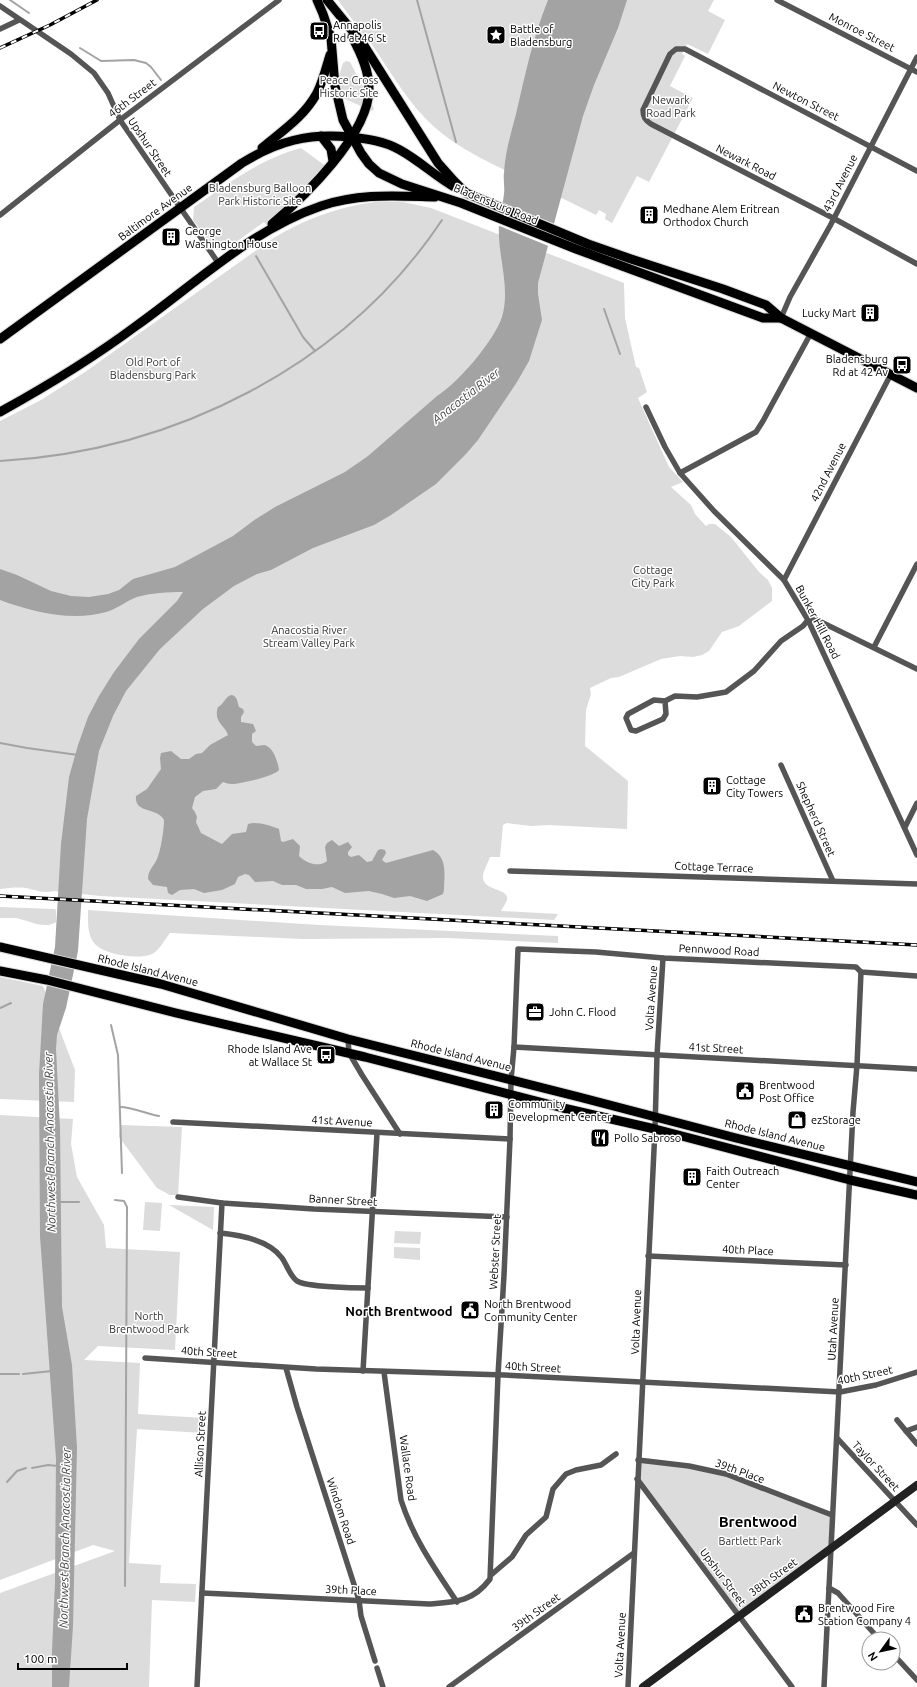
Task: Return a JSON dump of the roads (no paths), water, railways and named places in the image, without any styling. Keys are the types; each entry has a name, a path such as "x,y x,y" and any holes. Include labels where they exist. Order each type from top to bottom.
{"main road":[{"name":"Bladensburg Road","path":"317,0 326,23 332,48 336,96 343,120 351,137 365,159 379,173 402,184 448,198 561,243 763,318 781,318"},
{"name":"Bladensburg Road","path":"327,0 335,8 362,44 438,163 466,193 564,234 631,259 766,305 781,318 917,388"},
{"path":"0,412 60,377 136,326 260,234 300,199 333,161 351,137 366,105 368,81 361,54 342,19"},
{"path":"253,157 293,123 309,106 320,87 332,48"},
{"path":"321,136 331,149 333,161"},
{"name":"Baltimore Avenue","path":"0,340 253,157 283,143 301,138 321,136 371,139 393,146 441,180 466,193"},
{"path":"260,234 313,209 356,198 393,195 448,198"},
{"name":"Rhode Island Avenue","path":"0,947 161,984 348,1039 917,1182"},
{"path":"0,971 47,980 176,1013 349,1053 563,1108 655,1129 850,1180 917,1195"},
{"name":"38th Street","path":"643,1687 917,1485"}],"street":[{"name":"46th Street","path":"0,214 120,120 280,0"},
{"name":"Monroe Street","path":"777,0 917,72"},
{"name":"Upshur Street","path":"0,6 71,54 94,73 108,93 120,120 219,264"},
{"path":"0,29 19,20"},
{"name":"Newark Road","path":"685,49 676,49 670,54 644,105 643,116 646,120 833,218 917,264"},
{"name":"Newton Street","path":"685,49 917,171"},
{"name":"43rd Avenue","path":"781,318 790,297 917,57"},
{"path":"680,473 756,432 811,333"},
{"name":"42nd Avenue","path":"784,580 891,374"},
{"name":"Bunker Hill Road","path":"646,407 665,447 680,473 714,511 784,580 808,620 917,855"},
{"path":"874,647 917,564"},
{"path":"665,701 666,714 663,719 636,731 631,730 626,718 628,714 654,700 665,701 675,696 697,697 726,692 754,671 781,641 803,626 808,620 817,620 917,669"},
{"name":"Shepherd Street","path":"781,765 834,881"},
{"path":"905,827 917,803"},
{"name":"Cottage Terrace","path":"510,871 917,884"},
{"name":"Pennwood Road","path":"518,950 596,952 663,958 856,967 861,972 917,976"},
{"name":"Webster Street","path":"490,1577 518,950"},
{"name":"Volta Avenue","path":"628,1687 637,1479 644,1382 657,1055 663,958"},
{"name":"Utah Avenue","path":"824,1687 853,1112 858,1065 861,972"},
{"path":"348,1039 349,1053 400,1134"},
{"name":"41st Street","path":"514,1047 917,1069"},
{"name":"41st Avenue","path":"173,1122 510,1139"},
{"path":"363,1371 377,1133"},
{"name":"Banner Street","path":"178,1197 222,1203 372,1212 507,1217"},
{"name":"Allison Street","path":"197,1687 222,1203"},
{"path":"220,1233 246,1237 272,1248 283,1259 293,1278 303,1284 368,1288"},
{"name":"40th Place","path":"648,1256 846,1264"},
{"name":"40th Street","path":"145,1358 286,1368 498,1375 840,1392 876,1385 917,1372"},
{"name":"Windom Road","path":"286,1368 297,1407 359,1600 361,1616 375,1661"},
{"name":"Wallace Road","path":"384,1372 404,1507 410,1525 421,1546 457,1602"},
{"path":"896,1420 917,1444"},
{"path":"906,1431 917,1427"},
{"name":"Taylor Street","path":"837,1438 917,1525"},
{"name":"39th Place","path":"202,1593 429,1604 457,1602 473,1596 481,1590 490,1577 512,1557 526,1535 546,1517 553,1489 566,1474 576,1470 601,1465 616,1454"},
{"name":"39th Place","path":"638,1460 714,1470 832,1515"},
{"name":"Upshur Street","path":"637,1479 792,1687"},
{"name":"39th Street","path":"449,1687 634,1553"},
{"path":"829,1588 838,1593 872,1631"},
{"path":"901,1663 917,1680"},
{"path":"377,1668 383,1687"}],"water":[{"name":"Anacostia River","path":"548,0 627,0 618,28 594,85 583,116 538,283 542,320 529,361 517,382 478,440 436,484 374,525 313,548 271,570 257,574 234,586 203,609 160,649 126,691 113,716 99,751 87,819 78,951 66,1008 57,1035 56,1049 60,1128 62,1307 72,1365 77,1448 73,1626 69,1687 52,1687 56,1459 40,1236 39,1074 43,1004 55,947 61,844 69,777 88,717 99,696 114,672 139,639 177,601 183,592 160,593 137,597 110,611 93,615 66,616 39,612 0,600 0,569 17,575 51,591 71,596 89,597 108,594 119,590 133,579 175,567 233,536 275,507 345,472 368,456 465,372 491,338 502,317 505,294 499,224 504,194 504,176 508,143 530,56"},
{"path":"231,695 236,698 239,707 243,709 244,712 241,717 241,722 253,724 256,731 252,734 252,742 256,746 265,745 271,749 277,760 279,770 271,775 236,784 223,782 216,789 203,791 195,797 192,808 197,817 196,822 201,833 222,844 232,834 246,832 248,824 260,823 268,825 279,829 281,841 283,842 293,839 300,846 299,856 305,861 313,864 320,864 327,861 325,847 327,843 332,840 339,846 348,842 352,847 348,852 348,855 351,857 359,855 367,862 372,861 378,850 381,849 385,850 386,853 382,860 386,863 433,850 438,853 443,862 443,894 427,901 410,896 394,898 369,891 345,893 332,887 322,889 306,889 296,885 282,885 273,881 255,882 249,875 245,874 238,877 235,884 222,890 204,893 194,889 180,890 172,895 168,893 167,887 153,885 148,879 148,876 156,862 158,855 162,840 164,820 156,813 139,806 136,802 136,796 147,789 161,769 161,753 171,751 181,759 189,759 196,754 202,753 210,745 228,735 218,720 217,712 218,707 227,697"}],"waterway":[{"path":"10,0 29,13"},
{"path":"417,0 456,142"},
{"path":"80,48 101,61 134,60 146,63 161,80"},
{"path":"0,461 65,454 129,440 191,419 250,392 305,358 356,318 402,272 442,220"},
{"path":"256,256 303,337 315,351"},
{"path":"604,309 620,354"},
{"path":"0,743 78,755"},
{"path":"0,1008 11,1003"},
{"path":"111,1025 118,1055 122,1173"},
{"path":"120,1107 130,1108 159,1116"},
{"path":"115,1200 124,1201 127,1207 125,1586"},
{"name":"Northwest Branch Anacostia River","path":"58,1202 79,1202"},
{"path":"23,1374 52,1371"},
{"path":"0,1374 19,1374"},
{"name":"Northwest Branch Anacostia River","path":"32,1468 48,1465 58,1466"},
{"path":"7,1482 17,1471 26,1468"}],"railway":[{"path":"0,48 50,25 97,0"},
{"path":"0,896 917,945"}],"place":[{"name":"Annapolis Rd at 46 St","path":"319,31"},
{"name":"Battle of Bladensburg","path":"496,35"},
{"name":"Medhane Alem Eritrean Orthodox Church","path":"649,215"},
{"name":"George Washington House","path":"171,237"},
{"name":"Lucky Mart","path":"870,313"},
{"name":"Bladensburg Rd at 42 Av","path":"902,365"},
{"name":"Cottage City Towers","path":"712,786"},
{"name":"John C. Flood","path":"535,1012"},
{"name":"Rhode Island Ave at Wallace St","path":"326,1055"},
{"name":"Brentwood Post Office","path":"745,1091"},
{"name":"Community Development Center","path":"494,1110"},
{"name":"ezStorage","path":"797,1120"},
{"name":"Pollo Sabroso","path":"600,1138"},
{"name":"Faith Outreach Center","path":"692,1177"},
{"name":"North Brentwood Community Center","path":"470,1310"},
{"name":"Brentwood Fire Station Company 4","path":"804,1614"}],"district":[{"name":"North Brentwood","path":"399,1311"},
{"name":"Brentwood","path":"758,1522"}],"park label":[{"name":"Peace Cross Historic Site","path":"349,86"},
{"name":"Newark Road Park","path":"671,106"},
{"name":"Bladensburg Balloon Park Historic Site","path":"260,194"},
{"name":"Old Port of Bladensburg Park","path":"153,368"},
{"name":"Cottage City Park","path":"653,576"},
{"name":"Anacostia River Stream Valley Park","path":"309,636"},
{"name":"North Brentwood Park","path":"149,1322"},
{"name":"Bartlett Park","path":"750,1541"}]}
